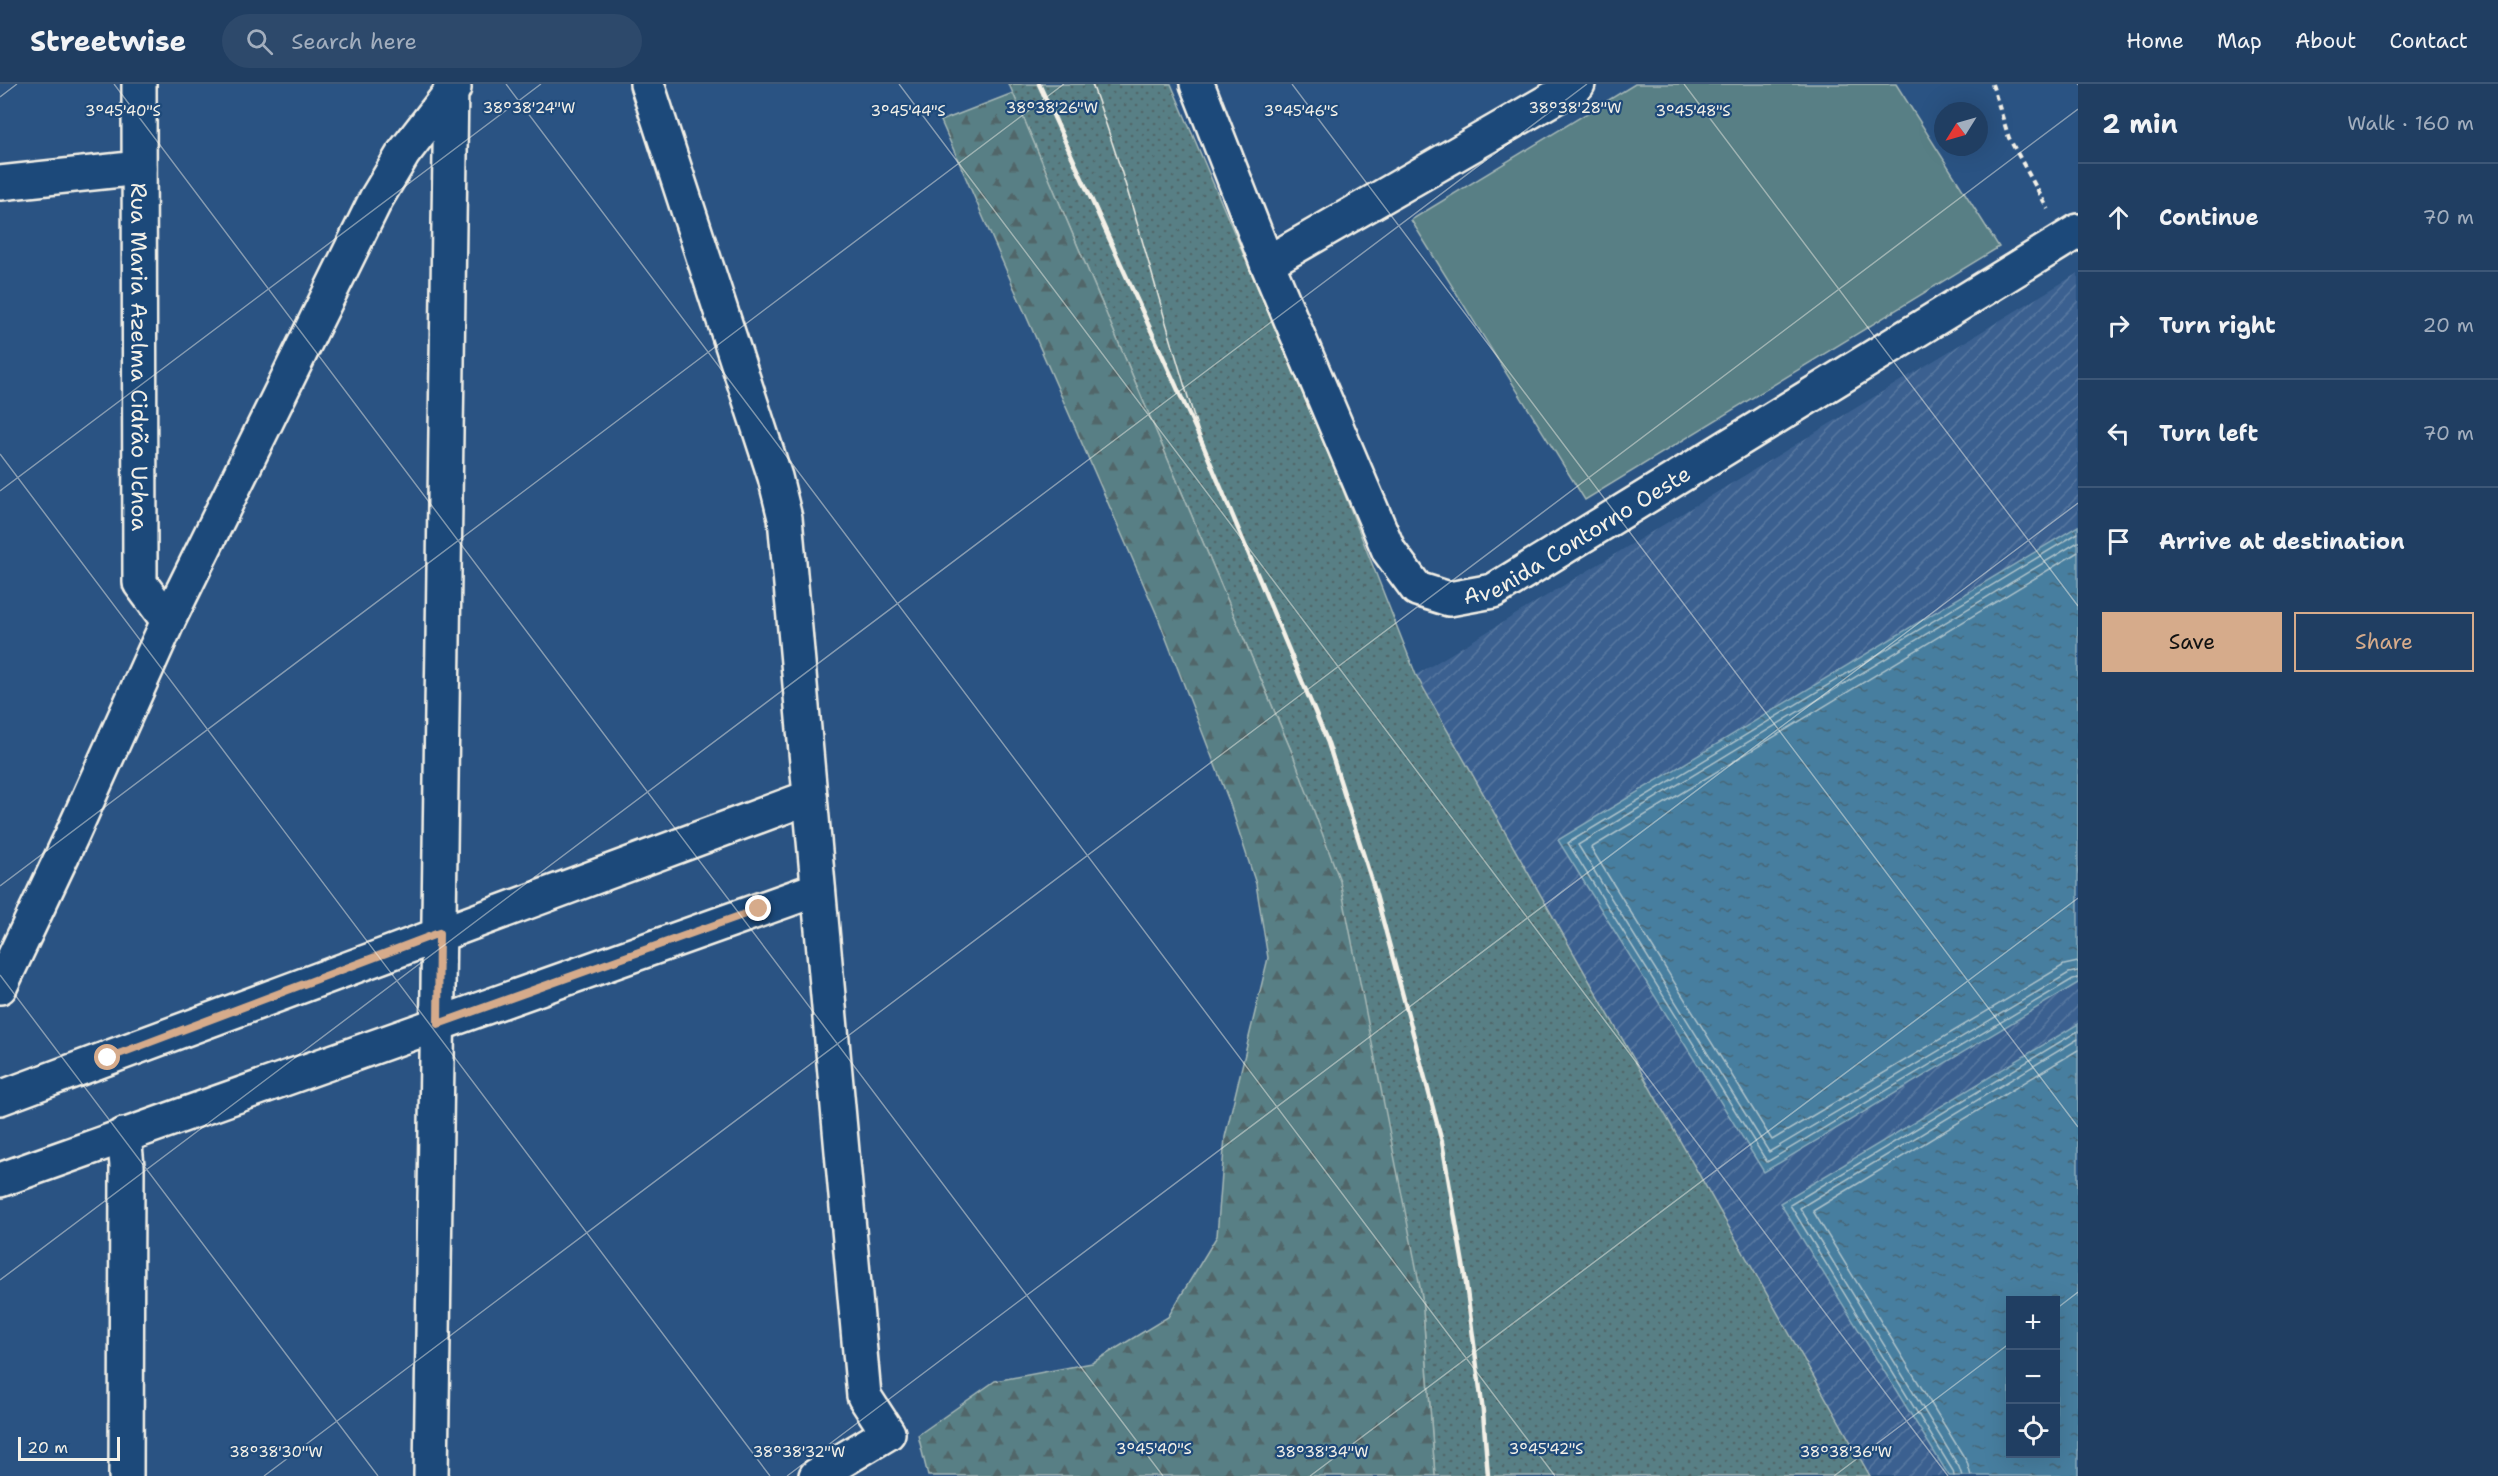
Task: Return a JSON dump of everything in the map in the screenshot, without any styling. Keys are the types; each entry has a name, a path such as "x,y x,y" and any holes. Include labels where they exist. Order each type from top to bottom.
{"street":[{"name":"Rua Maria Azelma Cidrão Uchoa","path":"139,84 140,583 168,621"},
{"path":"647,84 775,477 785,518 864,1396 888,1433 816,1476"},
{"name":"Avenida Contorno Oeste","path":"1197,84 1267,263 1389,551 1417,589 1449,599 1493,591 2071,235"},
{"path":"1267,263 1578,84"},
{"path":"0,987 71,837 168,621 376,199 403,154 453,87"},
{"path":"431,1476 453,87"},
{"path":"0,183 139,168"},
{"path":"0,1098 810,797"},
{"path":"0,1180 818,889"},
{"path":"124,1135 126,1166 126,1476"}],"path":[{"path":"1992,84 2009,138 2071,235"}],"shaded area":[{"path":"2078,273 2078,1476 1870,1476 1416,675"}],"green space":[{"path":"1009,84 1171,84 1333,465 1416,675 1870,1476 1435,1476 1422,1297 1293,755"},
{"path":"1635,84 1896,84 1934,144 1934,156 1941,156 1999,247 1585,500 1411,220"},
{"path":"1013,93 1293,755 1340,881 1422,1297 1435,1476 928,1476 918,1435 995,1381 1092,1363 1168,1317 1217,1236 1225,1137 1268,958 1256,884 1229,801 1157,615 941,121"}],"water":[{"path":"2078,526 2078,983 1764,1172 1558,840"},
{"path":"2078,1024 2078,1476 1949,1476 1780,1203"}],"tram line":[{"path":"1092,84 1136,218 1203,445"}],"railway":[{"path":"1039,84 1203,445 1328,743 1375,891 1442,1142 1465,1276 1483,1412 1488,1476"}],"route":[{"path":"108,1058 439,933 438,1024 759,909"}]}
